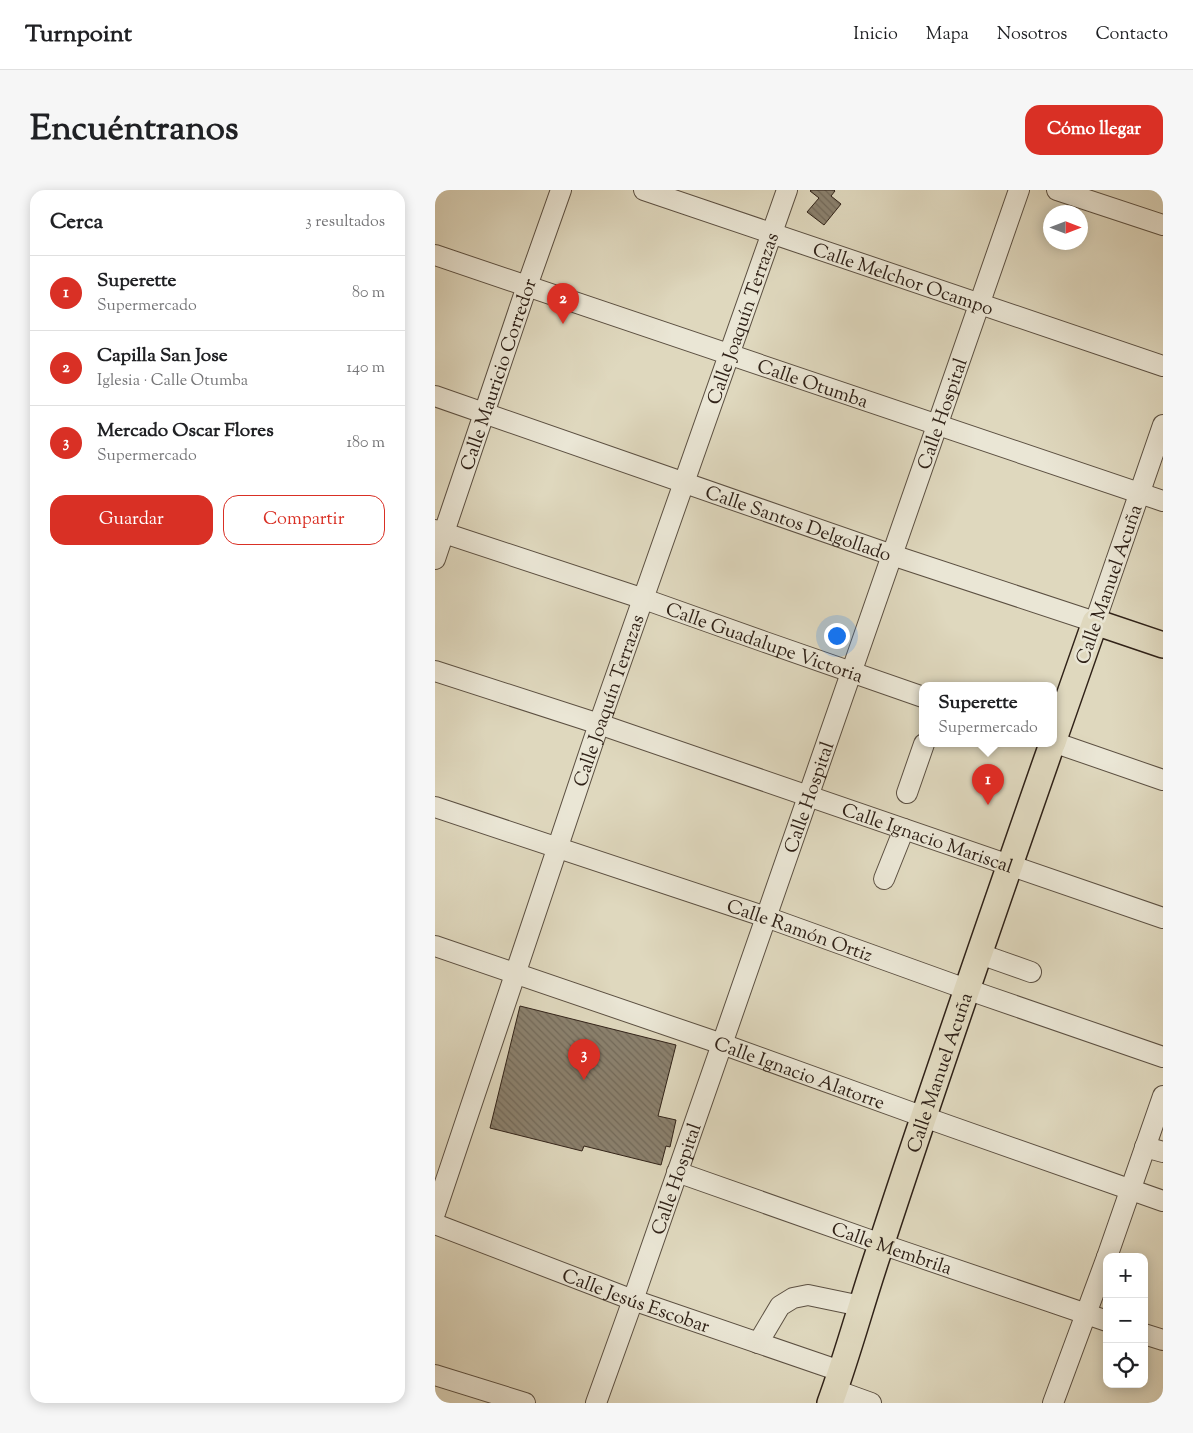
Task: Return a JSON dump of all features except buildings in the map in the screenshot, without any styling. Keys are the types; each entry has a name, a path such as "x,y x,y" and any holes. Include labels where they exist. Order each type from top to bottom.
{"main road":[{"name":"Calle Santos Delgollado","path":"1095,622 1163,645"},
{"name":"Calle Manuel Acuña","path":"1057,731 1095,622"},
{"name":"Calle Manuel Acuña","path":"835,1388 966,989 1051,747"}],"street":[{"name":"Calle Mauricio Corredor","path":"435,559 440,532 485,414 561,190"},
{"name":"Calle Melchor Ocampo","path":"644,190 1163,366"},
{"name":"Calle Joaquín Terrazas","path":"435,1213 599,724 787,190"},
{"name":"Calle Hospital","path":"596,1403 1019,190"},
{"path":"1057,190 1163,225"},
{"name":"Calle Otumba","path":"435,255 1163,501"},
{"name":"Calle Santos Delgollado","path":"435,396 892,555 1095,622"},
{"name":"Calle Manuel Acuña","path":"1095,622 1163,425"},
{"name":"Calle Guadalupe Victoria","path":"440,532 644,599 919,696"},
{"name":"Calle Ignacio Mariscal","path":"435,671 599,724 1163,918"},
{"path":"1057,743 1163,780"},
{"path":"907,793 923,747"},
{"name":"Calle Ramón Ortiz","path":"435,807 766,917 1163,1057"},
{"path":"884,879 904,829"},
{"name":"Calle Ignacio Alatorre","path":"435,946 721,1044 1163,1200"},
{"path":"979,954 1031,972"},
{"path":"1108,1253 1131,1189 1154,1150 1163,1098"},
{"name":"Calle Membrila","path":"677,1172 1103,1320"},
{"name":"Calle Jesús Escobar","path":"435,1224 633,1300 758,1343 835,1388 871,1403"},
{"path":"1053,1403 1103,1268"},
{"path":"758,1343 780,1306 793,1298 808,1295 861,1306"},
{"path":"1148,1335 1163,1340"},
{"path":"435,1375 525,1403"}],"place":[{"name":"Capilla San Jose","path":"563,324"},
{"name":"Superette","path":"988,805"},
{"name":"Mercado Oscar Flores","path":"584,1080"}]}
